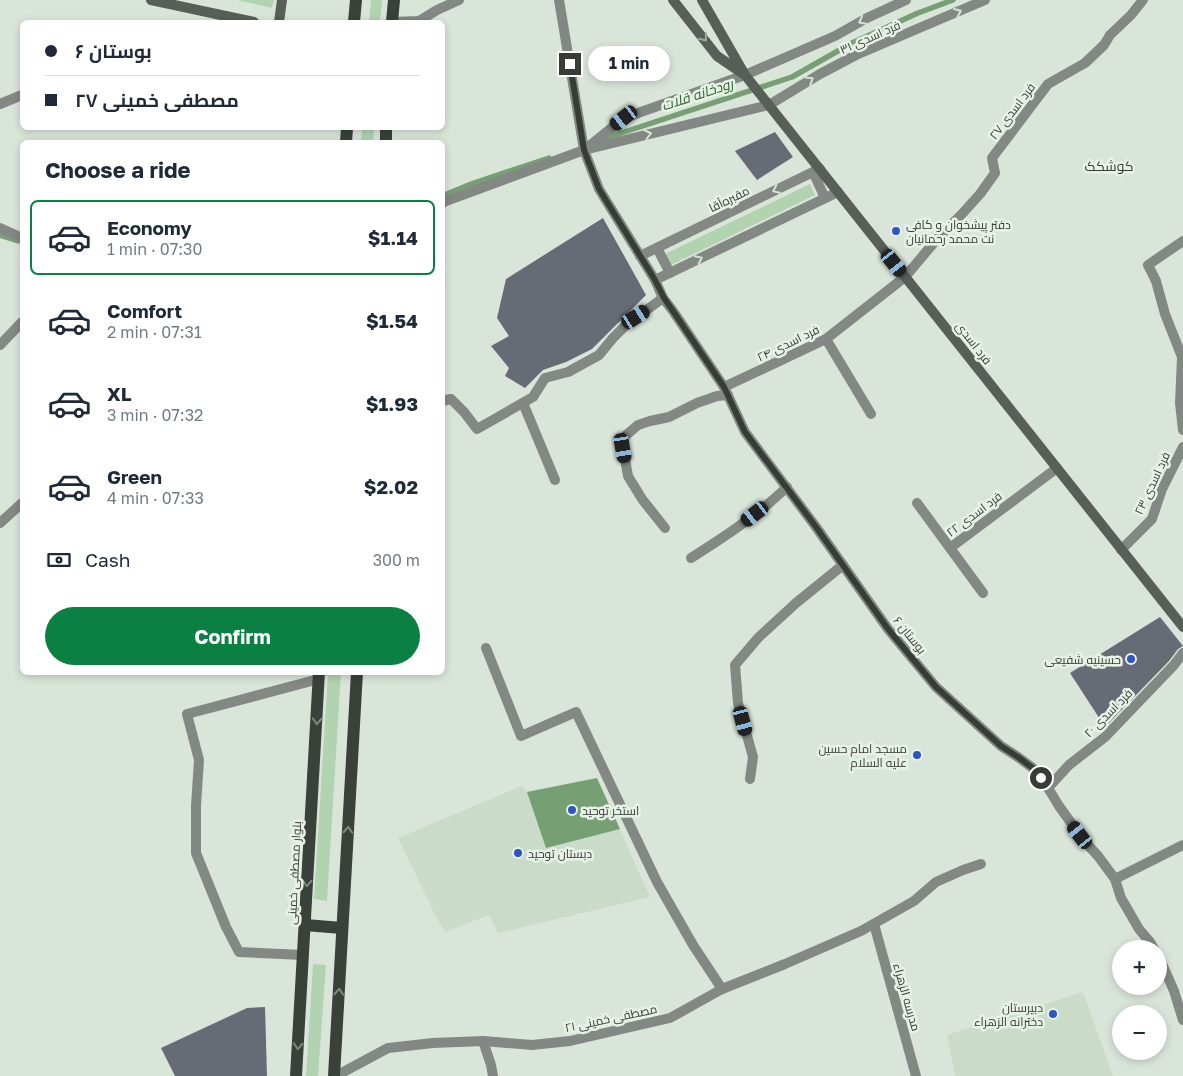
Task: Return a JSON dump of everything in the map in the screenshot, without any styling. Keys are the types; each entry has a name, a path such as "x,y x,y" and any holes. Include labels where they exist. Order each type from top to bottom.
{"main road":[{"path":"151,0 245,20"},
{"path":"279,20 282,0"},
{"path":"354,20 356,0"},
{"path":"392,20 394,0"},
{"name":"فرد اسدی","path":"674,0 717,56 745,75"},
{"name":"فرد اسدی","path":"702,0 745,75 816,171 838,192 1183,627"},
{"path":"335,1076 356,675"},
{"name":"بلوار مصطفی خمینی","path":"296,1076 319,676"},
{"path":"305,925 342,928"}],"street":[{"path":"418,20 458,0"},
{"path":"445,400 451,399 477,429 534,396 545,378 568,372 599,355 626,325 664,298 599,189 584,150 559,0"},
{"name":"فرد اسدی ۳۱","path":"584,150 624,118 745,75 835,36 867,18 906,0"},
{"name":"فرد اسدی ۳۱","path":"584,150 769,105 856,55 985,0"},
{"name":"فرد اسدی ۲۷","path":"905,277 937,239 980,194 995,173 992,158 1048,84 1085,63 1104,45 1110,34 1131,15 1143,0"},
{"path":"0,104 20,96"},
{"path":"445,201 584,150"},
{"path":"816,171 825,198"},
{"name":"مقبره‌آقا","path":"640,256 816,171"},
{"path":"655,280 838,192"},
{"path":"0,226 20,237"},
{"path":"1183,241 1148,265 1156,281 1165,314 1183,357 1180,403 1183,430"},
{"path":"657,248 670,273"},
{"name":"فرد اسدی ۲۴","path":"664,528 642,500 628,476 623,448 624,437 638,425 669,417 697,403 717,396 826,339 905,277"},
{"name":"بوستان ۶","path":"664,298 726,391 745,432 787,487 888,629 936,687 1001,746 1034,769 1074,827 1114,879 1121,898 1138,929 1148,940"},
{"path":"0,344 20,324"},
{"path":"826,339 871,414"},
{"path":"523,403 555,480"},
{"name":"فرد اسدی ۲۳","path":"1121,550 1152,519 1162,489 1183,446"},
{"name":"فرد اسدی ۲۲","path":"917,503 950,548 1057,468"},
{"path":"691,558 729,534 774,500 787,487"},
{"path":"0,523 20,505"},
{"path":"950,548 983,592"},
{"path":"750,779 753,757 738,703 735,666 758,638 796,603 843,565"},
{"path":"486,648 522,736 576,712 657,882 693,945 722,988"},
{"name":"فرد اسدی ۲۰","path":"1048,788 1069,765 1105,737 1174,665 1183,653"},
{"path":"303,955 239,952 226,927 196,853 196,806 199,760 187,714 319,676"},
{"path":"1114,879 1183,844"},
{"name":"مصطفی خمینی ۲۱","path":"335,1076 388,1048 433,1043 483,1041 532,1045 570,1041 670,1018 722,988 785,964 862,931 914,901 936,882 981,864"},
{"name":"مدرسه الزهراء","path":"874,924 916,1076"},
{"path":"1167,975 1183,1020"},
{"path":"483,1041 493,1076"}],"shaded area":[{"path":"237,0 274,0 272,8"},
{"path":"371,0 382,0 380,20 369,20"},
{"path":"362,130 374,130 373,140 361,140"},
{"path":"810,184 815,195 669,266 665,254"},
{"path":"328,675 341,675 327,901 314,899"},
{"name":"دبستان توحید","path":"597,778 650,897 498,933 489,915 445,932 398,838 521,786 527,792"},
{"name":"استخر توحید","path":"597,778 620,829 546,848 527,792"},
{"path":"313,964 326,965 318,1076 306,1076"},
{"name":"دبیرستان دخترانه الزهراء","path":"1083,992 1113,1076 955,1076 947,1035"}],"building":[{"path":"775,132 793,157 757,180 735,151"},
{"path":"603,218 646,295 592,349 566,362 543,370 525,388 505,376 509,368 491,346 509,336 497,318 506,279"},
{"name":"حسینیه شفیعی","path":"1160,617 1183,646 1178,649 1169,661 1105,727 1070,673"},
{"path":"265,1007 267,1076 175,1076 161,1048 247,1008"}],"waterway":[{"name":"رودخانه قلات","path":"603,139 792,77 852,43 918,13 953,0"},
{"name":"رودخانه قلات","path":"445,195 549,158"},
{"name":"رودخانه قلات","path":"0,235 18,241"}],"place":[{"name":"دفتر پیشخوان و کافی نت محمد رحمانیان","path":"896,231"},
{"name":"حسینیه شفیعی","path":"1131,659"},
{"name":"مسجد امام حسین علیه السلام","path":"917,755"},
{"name":"استخر توحید","path":"572,810"},
{"name":"دبستان توحید","path":"518,853"},
{"name":"دبیرستان دخترانه الزهراء","path":"1053,1014"}],"district":[{"name":"کوشکک","path":"1109,165"}],"route":[{"path":"570,64 584,150 599,189 664,298 724,387 745,432 816,527 888,629 936,687 1001,746 1034,769 1041,778"}]}
